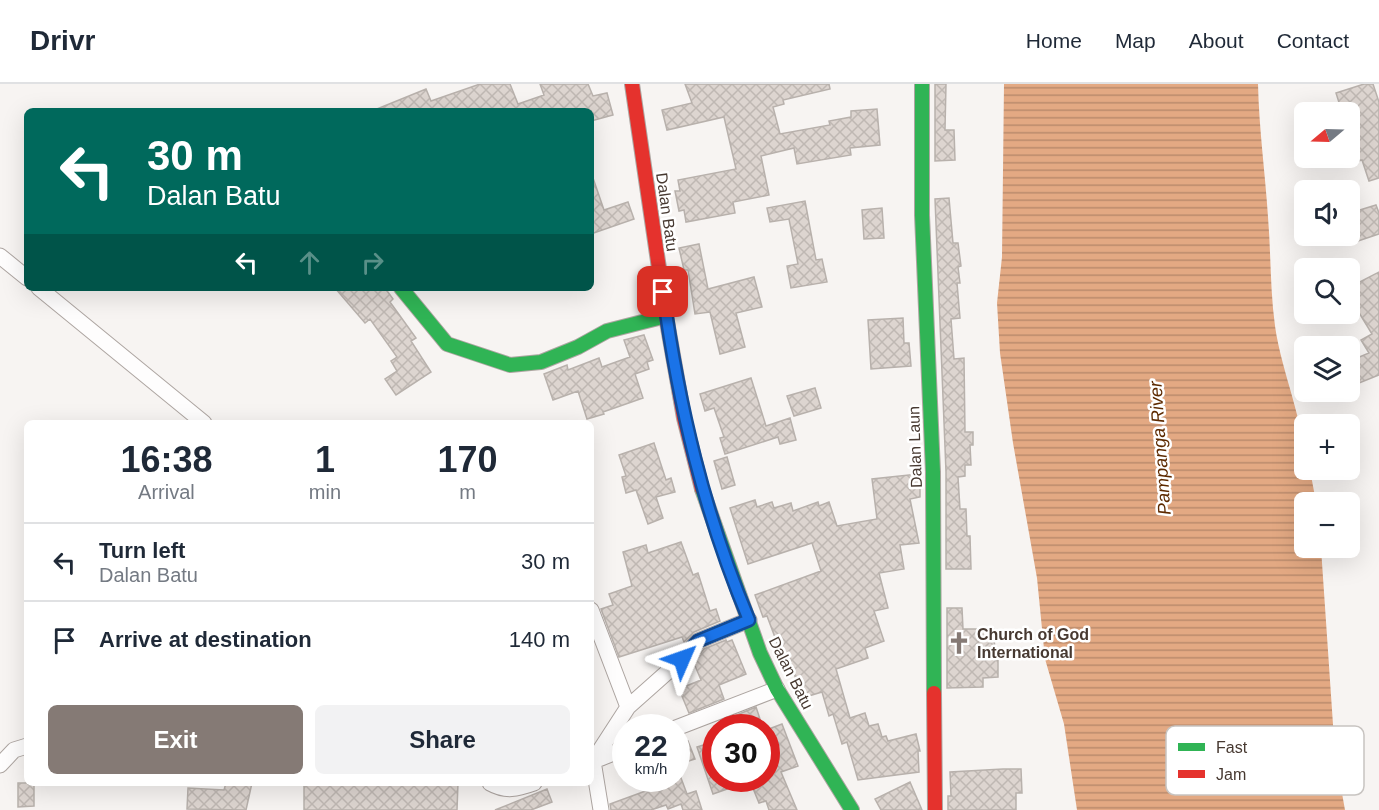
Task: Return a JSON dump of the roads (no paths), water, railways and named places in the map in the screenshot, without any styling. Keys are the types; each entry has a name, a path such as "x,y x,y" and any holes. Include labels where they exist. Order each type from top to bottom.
{"street":[{"name":"Dalan Batu","path":"632,84 666,316 684,418 700,482 760,653 777,689 852,810"},
{"name":"Dalan Laun","path":"922,84 922,215 933,472 935,810"},
{"path":"0,256 24,276"},
{"path":"43,291 200,420"},
{"path":"403,291 447,344 510,365 541,362 578,347 607,331 666,316"},
{"path":"594,618 628,707"},
{"path":"594,759 628,707 682,659 698,641 749,620"},
{"path":"690,723 777,689"},
{"path":"0,765 14,750 24,747"},
{"path":"594,761 612,754"},
{"path":"594,773 601,810"},
{"path":"496,786 516,789 525,786"}],"water":[{"name":"Pampanga River","path":"1004,84 1258,84 1275,326 1296,414 1294,414 1294,480 1312,480 1314,492 1294,492 1294,558 1322,558 1333,726 1166,726 1166,795 1342,795 1345,810 1077,810 1064,724 1045,659 1037,578 1000,353 997,303 1002,257"}],"place":[{"name":"Church of God International","path":"959,643"}]}
